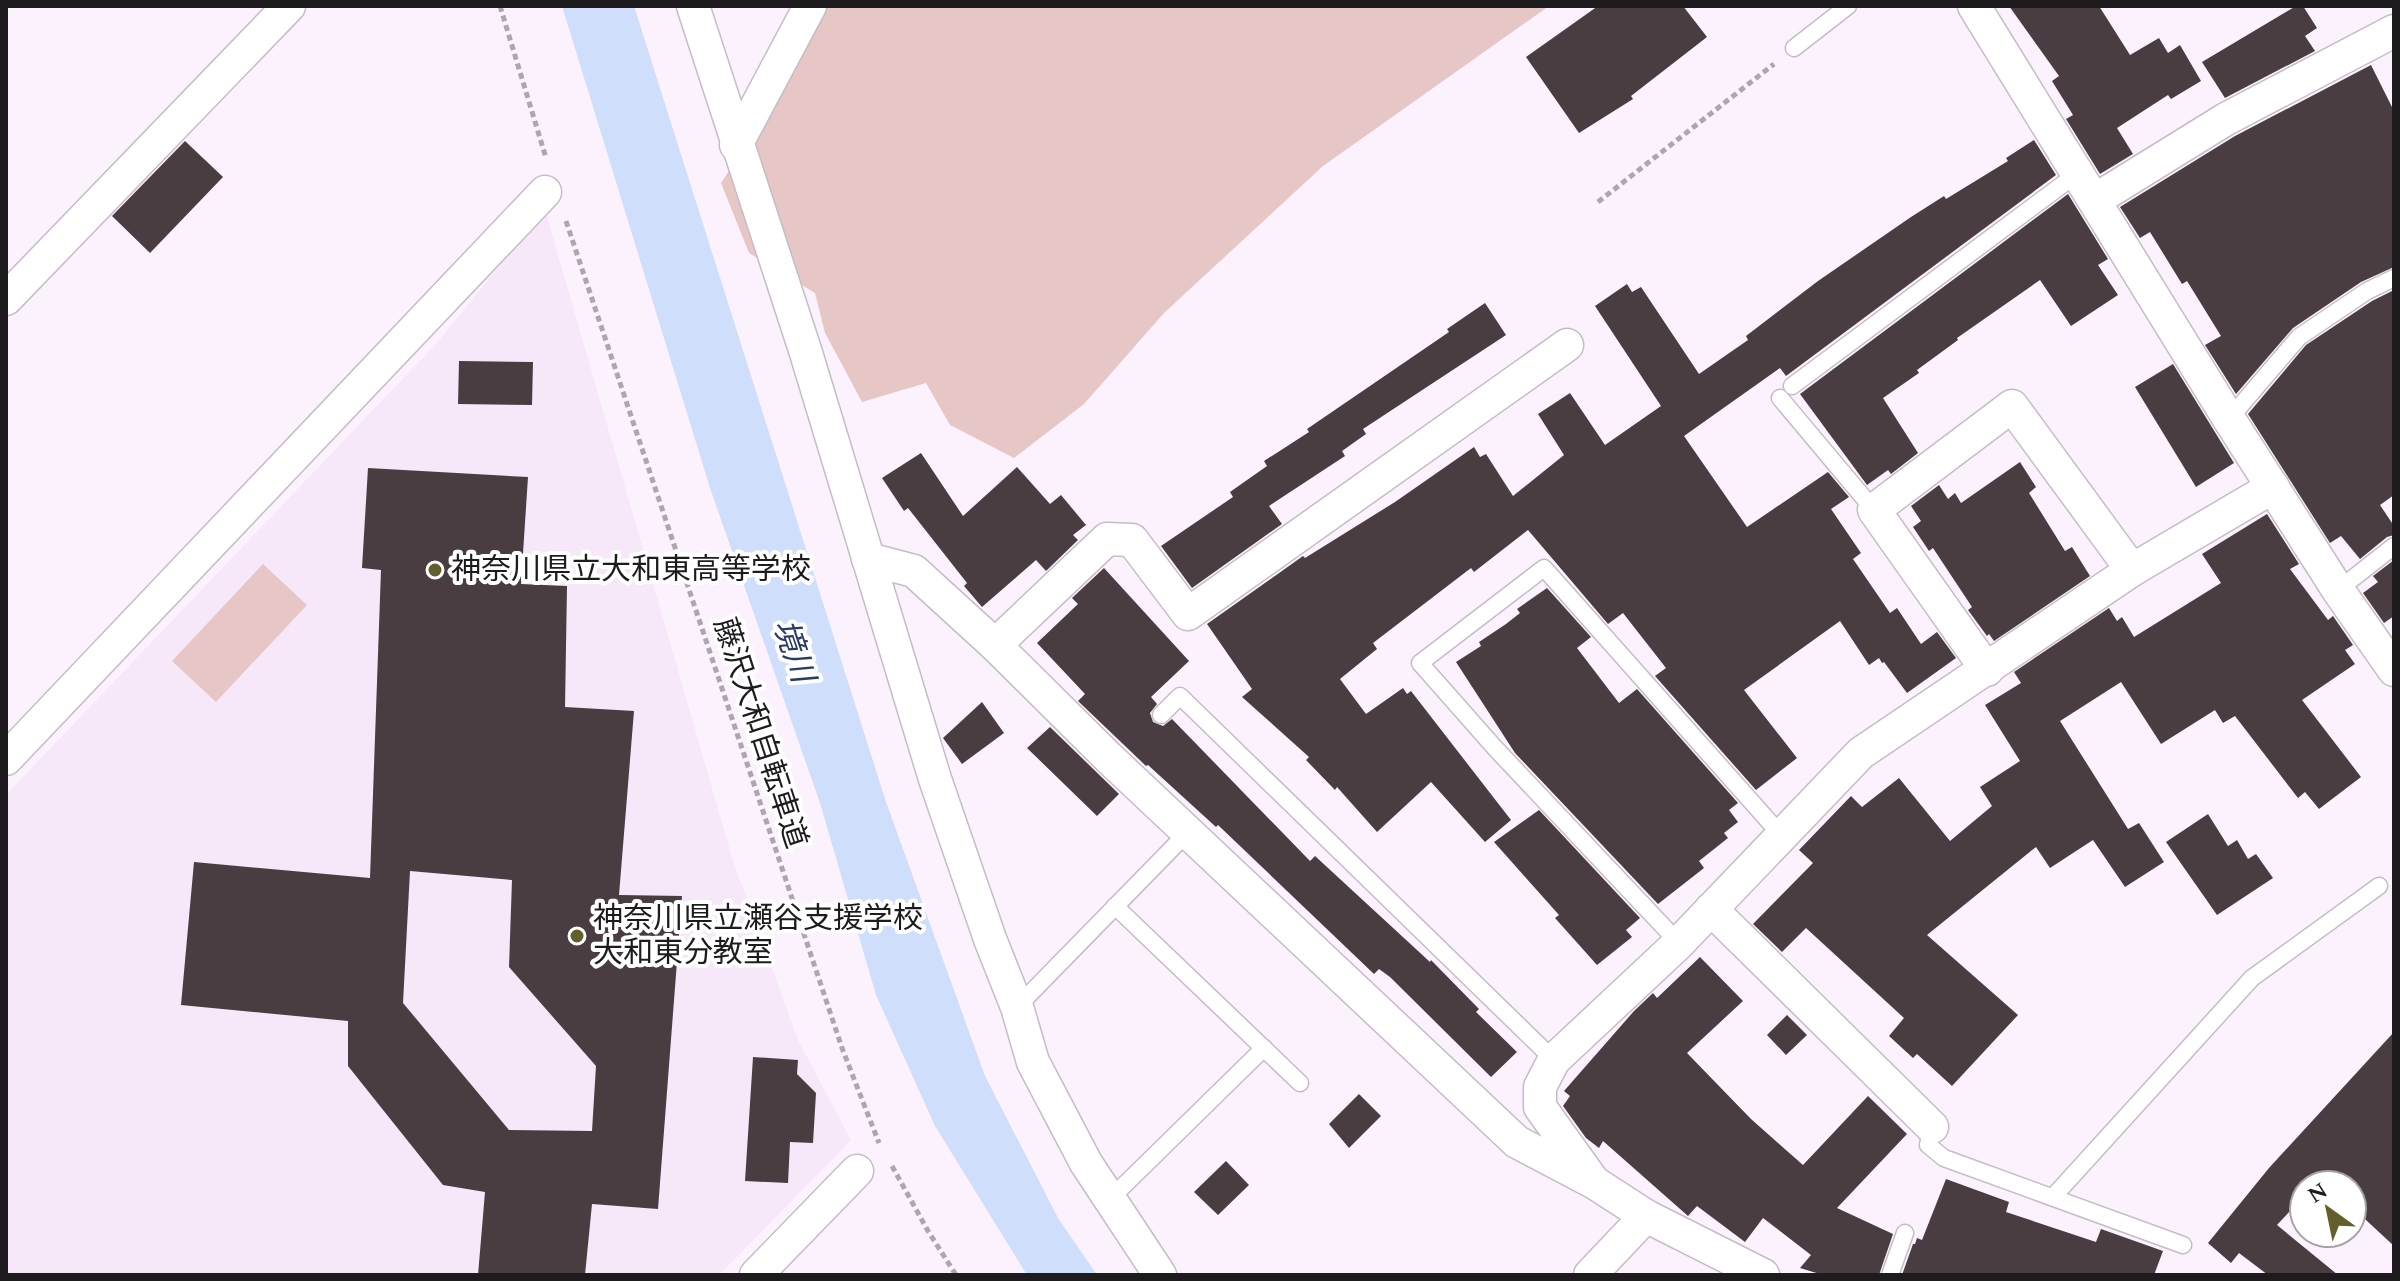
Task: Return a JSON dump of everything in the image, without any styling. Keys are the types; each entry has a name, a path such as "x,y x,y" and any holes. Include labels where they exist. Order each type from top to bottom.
{"street":[{"path":"6,299 289,6"},
{"path":"693,6 806,353 935,779 1017,1007 1033,1062 1086,1163 1160,1275"},
{"path":"736,145 810,6"},
{"path":"1974,6 2229,419 2338,590 2394,670"},
{"path":"2095,200 2226,119 2391,42"},
{"path":"6,759 553,192"},
{"path":"995,645 1107,539 1132,540 1188,614 1567,345"},
{"path":"1987,670 1874,510 2012,406 2132,570"},
{"path":"1595,1183 1540,1107 1540,1087 1554,1060 1679,943 1861,753 2132,570 2273,487"},
{"path":"868,559 914,571 1517,1142 1595,1183 1646,1216 1763,1275"},
{"path":"1711,909 1932,1127"},
{"path":"756,1275 857,1171"},
{"path":"1590,1275 1646,1216"}],"lane":[{"path":"1794,48 1848,6"},
{"path":"1874,510 1786,392 2078,173"},
{"path":"2229,419 2299,337 2367,291 2394,278"},
{"path":"2338,590 2394,546"},
{"path":"1679,943 1495,748 1420,663 1544,568 1781,835"},
{"path":"1161,715 1180,696 1554,1060"},
{"path":"1017,1007 1189,831"},
{"path":"2053,1197 2252,978 2379,886"},
{"path":"1115,906 1300,1083"},
{"path":"1110,1199 1264,1048"},
{"path":"1932,1127 1928,1145 1944,1158 2183,1245"},
{"path":"1890,1275 1905,1233"}],"path":[{"name":"藤沢大和自転車道","path":"500,6 553,192 842,1048 880,1145"},
{"path":"1598,202 1794,48"},
{"path":"887,1157 956,1275"}],"shaded area":[{"path":"824,6 1549,6 1323,166 1164,313 1084,404 1014,458 950,425 926,383 862,402 825,333 815,293 749,253 721,183 801,60"},
{"name":"神奈川県立大和東高等学校","path":"545,210 733,861 798,1040 851,1140 719,1275 6,1275 6,795 436,344"},
{"path":"263,564 307,605 216,702 172,661"}],"water":[{"name":"境川","path":"562,6 634,6 886,802 985,1076 1058,1218 1097,1275 1027,1275 935,1126 876,995 820,803 710,488"}],"building":[{"path":"1598,6 1683,6 1707,37 1631,96 1633,99 1579,133 1526,57"},
{"path":"2009,6 2099,6 2130,55 2159,38 2168,53 2180,45 2201,81 2171,99 2168,95 2117,128 2133,154 2100,174 2066,119 2073,115 2052,81 2059,76"},
{"path":"2296,6 2303,6 2317,28 2305,36 2315,51 2225,98 2202,62"},
{"path":"2371,65 2394,111 2394,267 2361,282 2293,328 2236,394 2205,345 2221,336 2187,281 2182,284 2150,232 2140,238 2120,207 2235,136"},
{"path":"2034,140 2056,175 1786,376 1780,368 1684,436 1747,527 1828,472 1849,497 1831,509 1861,553 1853,559 1890,613 1897,608 1921,644 1937,632 1956,658 1907,693 1879,658 1869,665 1840,621 1744,690 1797,758 1756,790 1655,676 1666,668 1623,613 1608,624 1528,530 1474,572 1471,568 1373,643 1377,649 1340,679 1366,714 1403,688 1407,694 1411,691 1511,820 1485,842 1431,782 1377,832 1337,787 1335,790 1306,760 1309,757 1242,697 1252,689 1207,624 1303,556 1305,558 1395,502 1474,447 1480,457 1486,454 1513,496 1564,455 1538,414 1570,393 1605,445 1661,406 1595,306 1627,284 1632,292 1641,287 1699,374 1748,340 1746,336 1818,281 1944,196 1946,199 2008,161 2006,158"},
{"path":"185,141 223,177 150,253 112,216"},
{"path":"2068,194 2108,259 2098,265 2118,295 2071,326 2040,280 1957,338 1917,370 1919,373 1883,398 1918,453 1891,474 1888,470 1867,485 1800,394"},
{"path":"2394,290 2394,495 2380,505 2394,526 2394,535 2387,537 2360,559 2341,536 2330,543 2248,414 2306,345"},
{"path":"1485,303 1506,335 1363,429 1366,434 1342,451 1345,456 1269,506 1282,524 1192,588 1161,546 1233,497 1230,492 1267,466 1264,461 1449,332 1447,329"},
{"path":"459,361 533,362 532,405 458,404"},
{"path":"2173,364 2234,463 2196,487 2135,387"},
{"path":"921,453 963,516 1017,467 1050,504 1061,495 1086,525 1073,535 1078,540 1046,571 1036,560 982,607 964,586 967,583 908,508 904,511 882,478"},
{"path":"2020,462 2036,487 2029,493 2065,551 2072,547 2090,576 1994,641 1968,610 1972,607 1933,548 1929,551 1913,527 1921,521 1911,506 1939,485 1948,499 1955,493 1961,503"},
{"path":"368,468 528,477 521,584 567,586 565,707 634,711 619,895 682,896 658,1209 592,1204 585,1275 478,1275 485,1192 443,1185 348,1066 348,1021 181,1005 194,862 370,878 381,570 362,568","holes":["410,871 512,880 509,967 596,1066 592,1131 509,1130 403,1003"]},
{"path":"2267,514 2299,564 2290,569 2328,620 2333,616 2353,645 2345,650 2355,664 2302,700 2361,777 2319,809 2305,792 2298,798 2235,716 2223,723 2215,710 2161,744 2121,682 2060,721 2128,829 2139,823 2164,862 2125,887 2093,840 2050,868 2036,847 1927,935 2018,1015 1952,1086 1917,1054 1913,1058 1889,1036 1904,1018 1806,928 1782,952 1753,924 1813,863 1799,850 1851,796 1862,807 1899,778 1950,841 1992,806 1980,787 2020,761 1985,705 2021,683 2014,672 2109,608 2117,621 2122,617 2134,637 2221,583 2202,554"},
{"path":"2394,560 2394,616 2384,623 2363,593 2378,582 2373,576"},
{"path":"1104,568 1189,661 1151,697 1157,704 1150,713 1153,722 1163,726 1172,719 1310,861 1315,856 1431,960 1479,1009 1476,1012 1517,1052 1491,1077 1390,977 1379,969 1374,974 1218,825 1216,827 1146,766 1078,701 1085,694 1037,643 1078,604 1072,598"},
{"path":"1547,588 1591,637 1577,648 1619,703 1637,689 1738,803 1729,810 1738,822 1724,833 1728,838 1699,861 1704,868 1658,904 1515,753 1456,662 1481,646 1479,642 1520,613 1517,609"},
{"path":"982,702 1004,733 962,764 943,738"},
{"path":"1050,727 1119,794 1097,816 1027,748"},
{"path":"1539,810 1640,918 1626,930 1632,937 1597,965 1555,918 1559,915 1494,842"},
{"path":"2208,814 2228,846 2237,840 2248,859 2256,854 2273,878 2217,915 2166,842"},
{"path":"1700,957 1743,1001 1687,1053 1751,1119 1803,1165 1868,1096 1907,1134 1837,1208 1893,1234 1879,1275 1823,1275 1800,1268 1811,1255 1763,1218 1745,1242 1697,1206 1688,1216 1603,1141 1599,1148 1586,1138 1563,1106 1570,1096 1564,1091 1634,1011 1653,993 1657,998"},
{"path":"1787,1015 1807,1035 1786,1055 1767,1035"},
{"path":"2394,1032 2394,1246 2368,1222 2368,1169 2288,1169 2288,1213 2277,1225 2288,1234 2288,1249 2306,1249 2338,1275 2268,1275 2239,1253 2231,1263 2208,1243 2269,1168"},
{"path":"753,1057 798,1060 797,1074 816,1093 813,1143 790,1142 788,1183 745,1181"},
{"path":"1359,1094 1381,1116 1349,1148 1329,1124"},
{"path":"1226,1161 1249,1185 1218,1215 1194,1192"},
{"path":"1946,1179 2009,1202 2006,1212 2096,1242 2101,1229 2163,1251 2154,1275 1902,1275 1913,1244 1917,1238 1922,1240"}],"place":[{"name":"神奈川県立大和東高等学校","path":"435,570"},
{"name":"神奈川県立瀬谷支援学校 大和東分教室","path":"577,936"}]}
